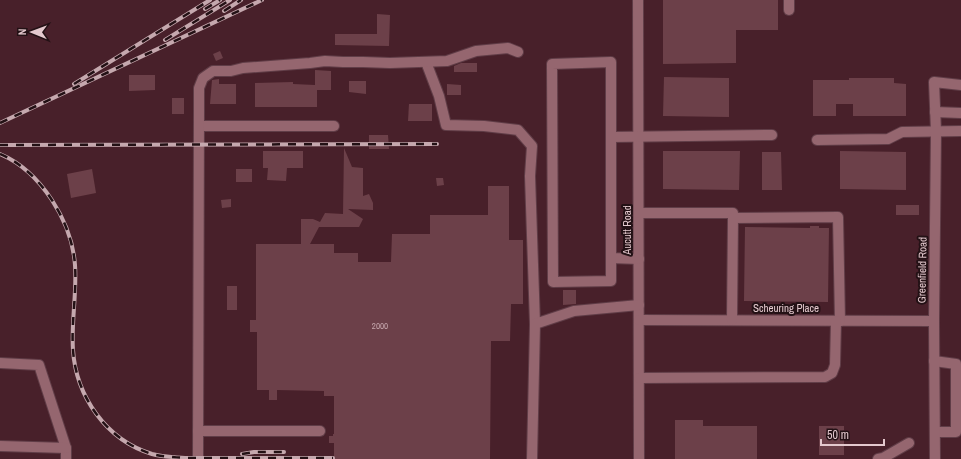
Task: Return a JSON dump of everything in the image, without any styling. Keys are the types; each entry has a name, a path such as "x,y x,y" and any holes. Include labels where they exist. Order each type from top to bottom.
{"street":[{"name":"Aucutt Road","path":"638,0 639,459"},
{"path":"198,459 199,88 203,78 213,71 231,71 243,68 310,64 325,61 426,62 447,61 476,51 508,48 518,52"},
{"path":"426,62 439,96 446,125 484,126 518,130 532,146 530,176 534,324 532,459"},
{"path":"611,62 611,258 611,281 552,282 552,64 611,62"},
{"name":"Greenfield Road","path":"935,459 934,321 936,131 934,82 961,85"},
{"path":"935,112 961,113"},
{"path":"199,126 334,126"},
{"path":"817,140 888,139 902,132 961,131"},
{"path":"611,137 772,135"},
{"path":"639,214 733,214 732,320"},
{"path":"639,378 825,377 832,373 838,321 838,217 733,218"},
{"path":"611,258 639,258"},
{"path":"534,324 574,311 639,305"},
{"name":"Scheuring Place","path":"639,320 934,321"},
{"path":"934,361 956,364 956,432 934,432"},
{"path":"0,363 39,365 66,448 66,459"},
{"path":"198,431 320,431"},
{"path":"878,459 883,458 909,443"},
{"path":"0,446 66,448"}],"building":[{"path":"663,0 778,0 778,30 736,30 736,63 663,64"},
{"path":"377,14 390,15 389,46 335,45 335,34 377,34"},
{"path":"220,51 223,58 216,61 213,54"},
{"path":"461,63 477,63 477,72 454,72 454,66"},
{"path":"315,70 331,71 331,90 317,90 317,107 255,107 255,83 293,82 293,84 315,85"},
{"path":"129,75 155,75 155,90 129,91"},
{"path":"664,77 729,78 729,117 663,116"},
{"path":"849,78 894,78 894,83 906,84 906,116 853,116 853,104 836,104 836,116 813,116 813,80 849,80"},
{"path":"219,79 219,84 236,84 236,104 210,104 212,80"},
{"path":"349,81 366,81 366,94 349,92"},
{"path":"447,84 461,85 461,95 447,95"},
{"path":"172,98 184,98 184,114 172,114"},
{"path":"409,104 432,104 432,121 408,121"},
{"path":"369,135 388,135 389,149 369,149"},
{"path":"344,148 352,167 363,168 363,196 369,194 373,203 373,210 348,209 363,219 359,227 319,227 310,244 334,244 334,253 358,253 358,262 391,262 392,234 430,234 430,215 488,215 488,186 509,186 509,240 523,240 523,304 511,304 510,341 491,341 490,459 334,459 334,443 329,443 329,436 333,436 334,434 334,396 324,396 324,391 277,390 277,400 269,400 269,390 257,390 257,332 250,332 250,320 256,320 256,244 301,244 301,219 313,219 320,222 325,213 343,214"},
{"path":"263,151 303,151 303,168 287,168 286,181 267,180 268,168 263,168"},
{"path":"663,151 740,151 739,190 663,189"},
{"path":"840,151 906,152 906,190 840,189"},
{"path":"762,152 781,152 782,190 762,190"},
{"path":"92,169 96,193 71,198 67,174"},
{"path":"236,169 252,169 252,182 236,182"},
{"path":"436,178 443,178 444,185 437,186"},
{"path":"231,199 231,207 222,208 221,200"},
{"path":"896,205 919,205 919,215 896,215"},
{"path":"810,226 829,228 828,302 744,301 745,227 810,228"},
{"path":"227,286 237,286 237,310 227,310"},
{"path":"563,290 576,290 576,304 563,305"},
{"path":"675,420 703,420 703,426 757,426 757,459 675,459"},
{"path":"819,426 844,426 844,455 819,455"}],"railway":[{"path":"74,84 210,0"},
{"path":"205,9 220,0"},
{"path":"165,40 230,0"},
{"path":"224,11 241,0"},
{"path":"0,123 262,0"},
{"path":"0,145 437,144"},
{"path":"0,154 29,172 41,185 61,215 68,232 73,249 75,265 73,318 73,350 75,367 80,384 87,399 96,414 108,427 121,438 136,447 152,454 164,456 185,458 333,458"},
{"path":"242,454 254,452 284,452"}]}
